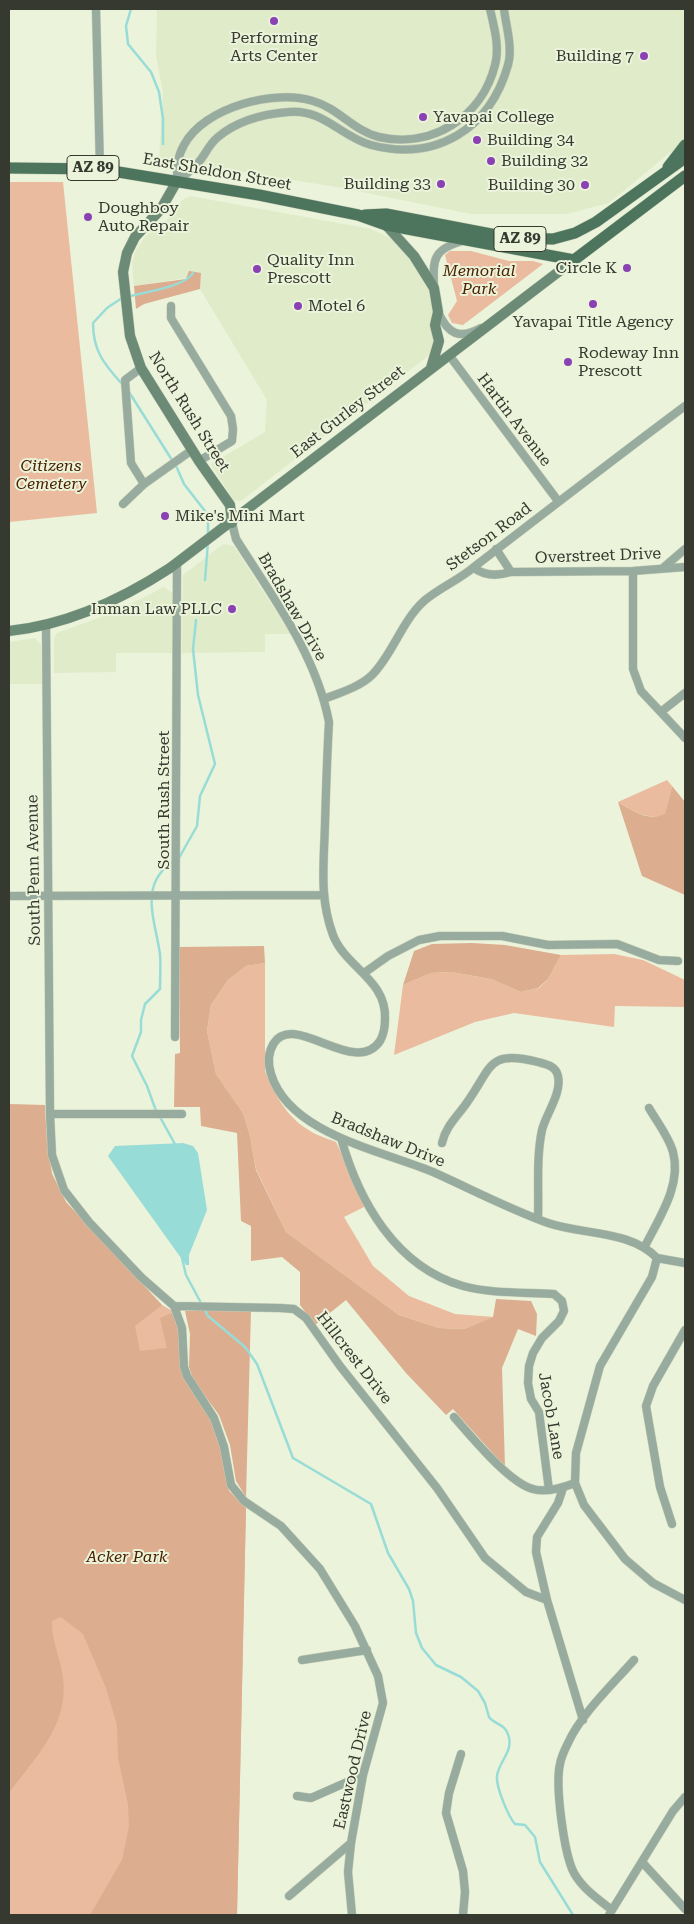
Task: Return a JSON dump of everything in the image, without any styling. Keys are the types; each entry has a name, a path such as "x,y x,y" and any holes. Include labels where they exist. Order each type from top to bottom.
{"main road":[{"name":"AZ 89","path":"664,171 685,145"},
{"path":"664,171 685,158"},
{"path":"666,190 685,165"},
{"name":"East Sheldon Street","path":"9,168 100,169 177,181 358,215 386,225 574,260"},
{"name":"East Sheldon Street","path":"358,215 386,214 512,238 553,239 575,233 596,222 664,171"},
{"name":"East Gurley Street","path":"9,631 46,624 111,602 142,586 178,563 489,323 685,176"},
{"name":"North Rush Street","path":"177,181 161,210 135,237 127,253 123,272 130,336 141,368 199,461 230,505 232,523"},
{"path":"386,225 414,256 434,288 438,312 435,325 439,341 431,368"}],"street":[{"path":"96,9 100,169"},
{"path":"177,181 177,162 184,144 192,133 205,122 224,111 261,100 287,97 313,101 328,107 362,130 378,136 399,140 425,138 444,130 463,119 477,104 488,86 496,64 497,43 490,9"},
{"path":"177,181 198,163 205,151 217,138 233,127 252,119 289,112 310,113 329,121 369,145 397,150 420,149 443,143 470,128 484,114 493,100 508,64 509,41 504,9"},
{"path":"434,288 433,267 439,252 446,246 465,240"},
{"path":"171,306 171,318 231,416 234,429 232,441 199,461"},
{"path":"438,312 443,324 451,332 461,335 475,331 489,323"},
{"name":"Hartin Avenue","path":"449,355 558,501"},
{"path":"141,368 125,380 131,463 144,484"},
{"name":"Stetson Road","path":"324,699 348,690 371,676 385,658 410,616 425,600 474,568 558,501 685,406"},
{"path":"123,504 144,484 192,450"},
{"name":"Bradshaw Drive","path":"232,523 236,538 308,656 324,699 328,722 322,895 334,936 343,953 364,973 382,995 386,1011 383,1036 376,1047 363,1053 344,1051 299,1035 286,1035 275,1040 269,1052 272,1075 282,1095 300,1114 322,1129 341,1138 430,1171 538,1218 576,1230 630,1240 645,1246 656,1258"},
{"path":"662,568 685,548"},
{"name":"Overstreet Drive","path":"496,549 511,572"},
{"name":"South Rush Street","path":"175,1038 178,563"},
{"name":"Overstreet Drive","path":"474,568 482,574 502,575 511,572 633,571 685,567"},
{"path":"633,571 633,669 641,691 662,711 685,738"},
{"name":"South Penn Avenue","path":"46,624 50,1114"},
{"path":"662,711 685,693"},
{"path":"9,896 177,897 322,895"},
{"path":"364,973 388,956 419,940 440,936 502,936 548,945 617,944 659,960 678,961"},
{"path":"442,1143 449,1124 469,1100 481,1077 490,1066 500,1060 518,1057 552,1066 558,1074 559,1084 542,1129 538,1218"},
{"path":"645,1246 674,1185 676,1171 673,1151 649,1108"},
{"path":"174,1306 142,1278 96,1229 64,1190 52,1155 50,1114 182,1114"},
{"name":"Jacob Lane","path":"341,1138 349,1168 382,1229 404,1254 443,1279 465,1287 554,1294 562,1302 564,1311 559,1321 542,1338 529,1366 528,1383 531,1399 539,1412 549,1490"},
{"path":"685,1263 656,1258 652,1278 600,1366 576,1452 575,1483 584,1506 625,1559 653,1583 685,1600"},
{"name":"Hillcrest Drive","path":"174,1306 294,1309 306,1318 340,1366 437,1488 485,1558 526,1592 546,1600"},
{"name":"Eastwood Drive","path":"174,1306 182,1328 184,1366 187,1376 214,1418 224,1447 231,1485 244,1501 281,1526 320,1569 368,1650 378,1676 383,1703 363,1775 351,1843 348,1872 352,1915"},
{"path":"672,1524 660,1487 646,1406 653,1386 685,1330"},
{"path":"454,1417 500,1466 519,1482 533,1489 549,1490 563,1488 575,1483"},
{"path":"563,1488 558,1503 536,1537 536,1552 546,1600 583,1720"},
{"path":"302,1660 368,1650"},
{"path":"634,1660 583,1720 568,1741 560,1765 559,1788 567,1854 574,1873 587,1891 611,1912 673,1811 685,1797"},
{"path":"461,1754 449,1793 446,1812 462,1871 465,1892 463,1915"},
{"path":"297,1796 311,1798 363,1775"},
{"path":"289,1896 351,1843"},
{"path":"642,1862 685,1909"}],"shaded area":[{"name":"Yavapai College","path":"157,9 685,9 685,140 609,203 566,214 471,214 337,187 159,159 163,93 156,55"},
{"path":"190,196 371,229 390,238 408,252 426,280 432,299 432,325 436,337 432,353 241,501 233,500 211,464 265,432 267,400 200,289 201,273 186,278 134,286 132,263 136,250 145,237 173,215 181,201"},
{"path":"223,544 234,546 291,634 265,634 265,652 182,653 183,575"},
{"path":"164,587 172,593 173,653 116,653 116,672 54,673 54,638 57,633 115,612"},
{"path":"35,638 41,645 42,684 9,684 9,642"}],"green space":[{"name":"Citizens Cemetery","path":"9,182 63,182 97,513 9,522"},
{"name":"Memorial Park","path":"450,251 471,251 509,261 533,261 543,264 463,325 452,323 448,315 457,301 445,255"},
{"path":"189,271 201,273 200,289 144,304 136,309 134,286 186,279"},
{"path":"667,780 672,786 665,815 646,816 618,802"},
{"path":"672,786 685,802 685,895 642,876 618,802 646,816 652,817 665,814"},
{"path":"472,943 505,945 561,955 548,979 538,988 521,992 491,979 451,972 431,973 403,985 414,951 432,944"},
{"path":"264,946 265,963 246,966 228,980 211,1005 207,1031 216,1074 243,1113 250,1136 256,1170 286,1232 399,1315 439,1328 464,1329 493,1317 496,1299 531,1301 537,1314 536,1336 518,1329 502,1368 505,1467 453,1409 446,1415 406,1373 346,1300 315,1325 300,1305 300,1272 282,1257 251,1261 251,1226 241,1221 237,1133 201,1126 200,1107 174,1107 175,1054 180,1053 179,947"},
{"path":"614,954 643,960 685,980 685,1007 615,1006 614,1027 514,1013 475,1022 394,1055 403,985 431,973 451,972 491,979 521,992 539,988 548,979 561,955"},
{"path":"265,963 265,1071 272,1087 293,1118 317,1135 336,1142 366,1206 344,1217 373,1266 409,1296 455,1314 494,1317 464,1329 439,1328 399,1315 286,1232 256,1169 250,1136 243,1113 216,1074 207,1031 211,1005 228,980 246,966"},
{"name":"Acker Park","path":"9,1104 45,1105 47,1147 52,1174 66,1202 162,1305 135,1326 140,1351 167,1348 160,1318 174,1312 179,1331 181,1366 210,1418 220,1448 229,1491 246,1508 237,1915 90,1915 122,1860 129,1827 128,1804 118,1758 117,1725 106,1688 83,1634 61,1617 52,1621 52,1628 63,1678 61,1711 48,1740 9,1793"},
{"name":"Acker Park","path":"9,1120 45,1120 52,1174 66,1202 162,1305 174,1312 181,1366 220,1448 229,1491 246,1508 237,1915 9,1915"},
{"path":"251,1310 246,1497 236,1481 230,1445 219,1415 193,1380 189,1367 190,1334 185,1311"}],"water":[{"path":"183,1143 193,1146 198,1153 207,1210 189,1255 189,1265 186,1265 108,1156 115,1146"}],"waterway":[{"path":"131,9 126,26 128,44 151,72 159,92 163,119 163,144"},
{"path":"127,297 182,282 193,273"},
{"path":"122,298 107,308 93,323 97,349 110,370 122,384"},
{"path":"129,392 177,468 184,484 205,511 208,519 208,534"},
{"path":"205,580 208,542"},
{"path":"179,858 197,826 200,796 215,764 198,695 193,649 196,620"},
{"path":"174,861 163,870 156,880 152,891 153,915 160,954 160,989 145,1004 141,1020 141,1032 132,1056 147,1086 155,1108 176,1146"},
{"path":"182,1258 186,1275 208,1316 245,1347 257,1364 293,1458 371,1504 388,1553 409,1589 413,1601 416,1633 422,1648 436,1665 461,1677 478,1691 485,1703 489,1717 506,1729 510,1744 497,1776 498,1787 503,1801 515,1824 525,1825 535,1837 540,1862 573,1915"}],"place":[{"name":"Performing Arts Center","path":"274,21"},
{"name":"Building 7","path":"644,56"},
{"name":"Yavapai College","path":"423,117"},
{"name":"Building 34","path":"477,140"},
{"name":"Building 32","path":"491,161"},
{"name":"Building 33","path":"441,184"},
{"name":"Building 30","path":"585,185"},
{"name":"Doughboy Auto Repair","path":"88,217"},
{"name":"Circle K","path":"627,268"},
{"name":"Quality Inn Prescott","path":"257,269"},
{"name":"Yavapai Title Agency","path":"593,304"},
{"name":"Motel 6","path":"298,306"},
{"name":"Rodeway Inn Prescott","path":"568,362"},
{"name":"Mike's Mini Mart","path":"165,516"},
{"name":"Inman Law PLLC","path":"232,609"}]}
